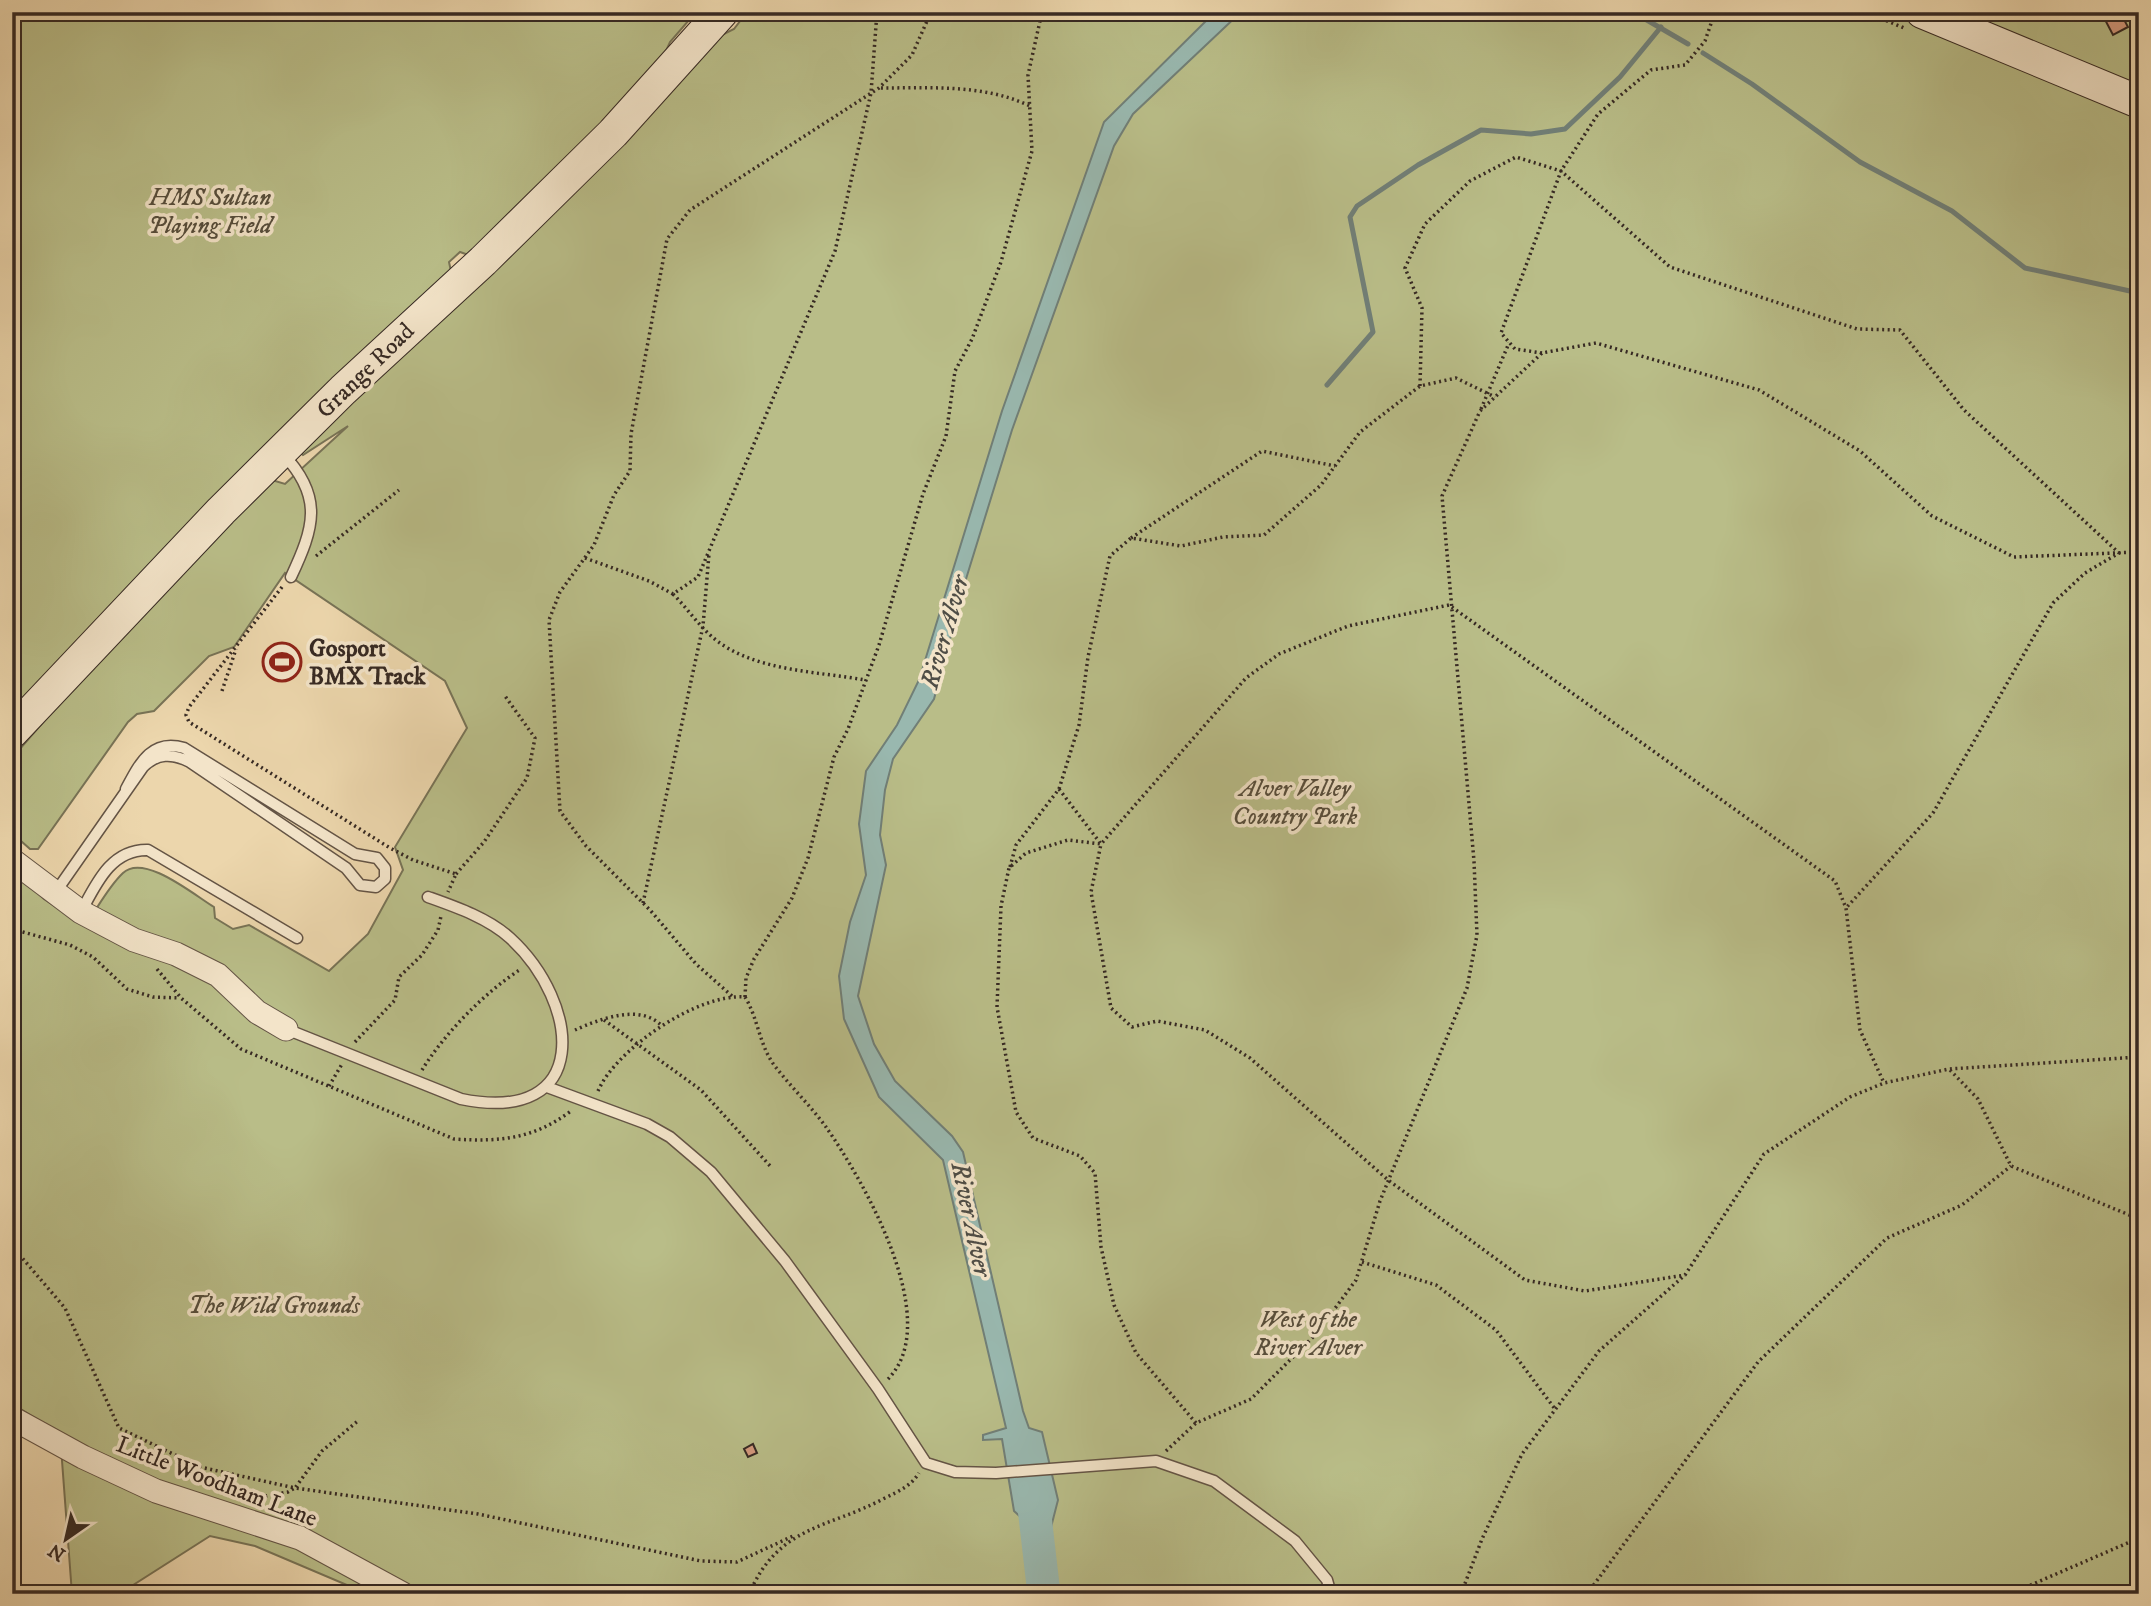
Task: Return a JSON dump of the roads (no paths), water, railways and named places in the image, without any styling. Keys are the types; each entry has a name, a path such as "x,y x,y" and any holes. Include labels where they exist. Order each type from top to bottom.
{"street":[{"name":"Grange Road","path":"12,732 151,583 281,452 613,133 722,12"},
{"path":"1922,12 2139,102"},
{"path":"12,860 81,912 134,940 176,954 218,975 257,1012 286,1029"},
{"name":"Little Woodham Lane","path":"12,1418 83,1457 156,1491 300,1538 403,1594"}],"lane":[{"path":"281,452 299,470 312,503 309,538 291,577"},
{"path":"55,893 126,789 151,760 161,756 177,756 346,867 360,885 376,887 385,879 385,868 379,860 355,854 184,748 171,746 150,752 140,762 126,789"},
{"path":"81,912 110,864 128,854 148,850 297,938"},
{"path":"286,1029 461,1099 485,1104 512,1102 547,1087 557,1075 563,1036 549,990 509,937 471,914 428,897"},
{"path":"547,1087 670,1137 710,1172 785,1261 878,1389 926,1463 955,1472 996,1473 1156,1461 1214,1481 1296,1541 1327,1580 1331,1594"}],"water":[{"path":"1215,12 1241,12 1133,114 1114,146 1012,430 966,579 934,699 893,759 885,790 880,835 886,865 858,996 874,1044 895,1081 952,1136 963,1152 1023,1411 1029,1428 1042,1432 1058,1500 1048,1539 1032,1545 1024,1520 1014,1511 1002,1439 983,1440 983,1435 1006,1428 943,1160 879,1097 844,1019 839,976 850,922 866,875 859,824 866,771 897,725 919,680 1002,411 1104,122"}],"waterway":[{"path":"1633,12 1688,44"},
{"path":"1327,385 1373,332 1350,217 1357,206 1418,165 1481,130 1531,134 1565,129 1620,77 1661,27"},
{"path":"1703,53 1752,84 1860,162 1952,211 2025,268 2139,293"},
{"name":"River Alver","path":"1033,1499 1044,1594"}],"place":[{"name":"Gosport BMX Track","path":"282,662"}],"park label":[{"name":"HMS Sultan Playing Field","path":"210,211"},
{"name":"Alver Valley Country Park","path":"1295,802"},
{"name":"The Wild Grounds","path":"274,1305"},
{"name":"West of the River Alver","path":"1308,1333"}]}
